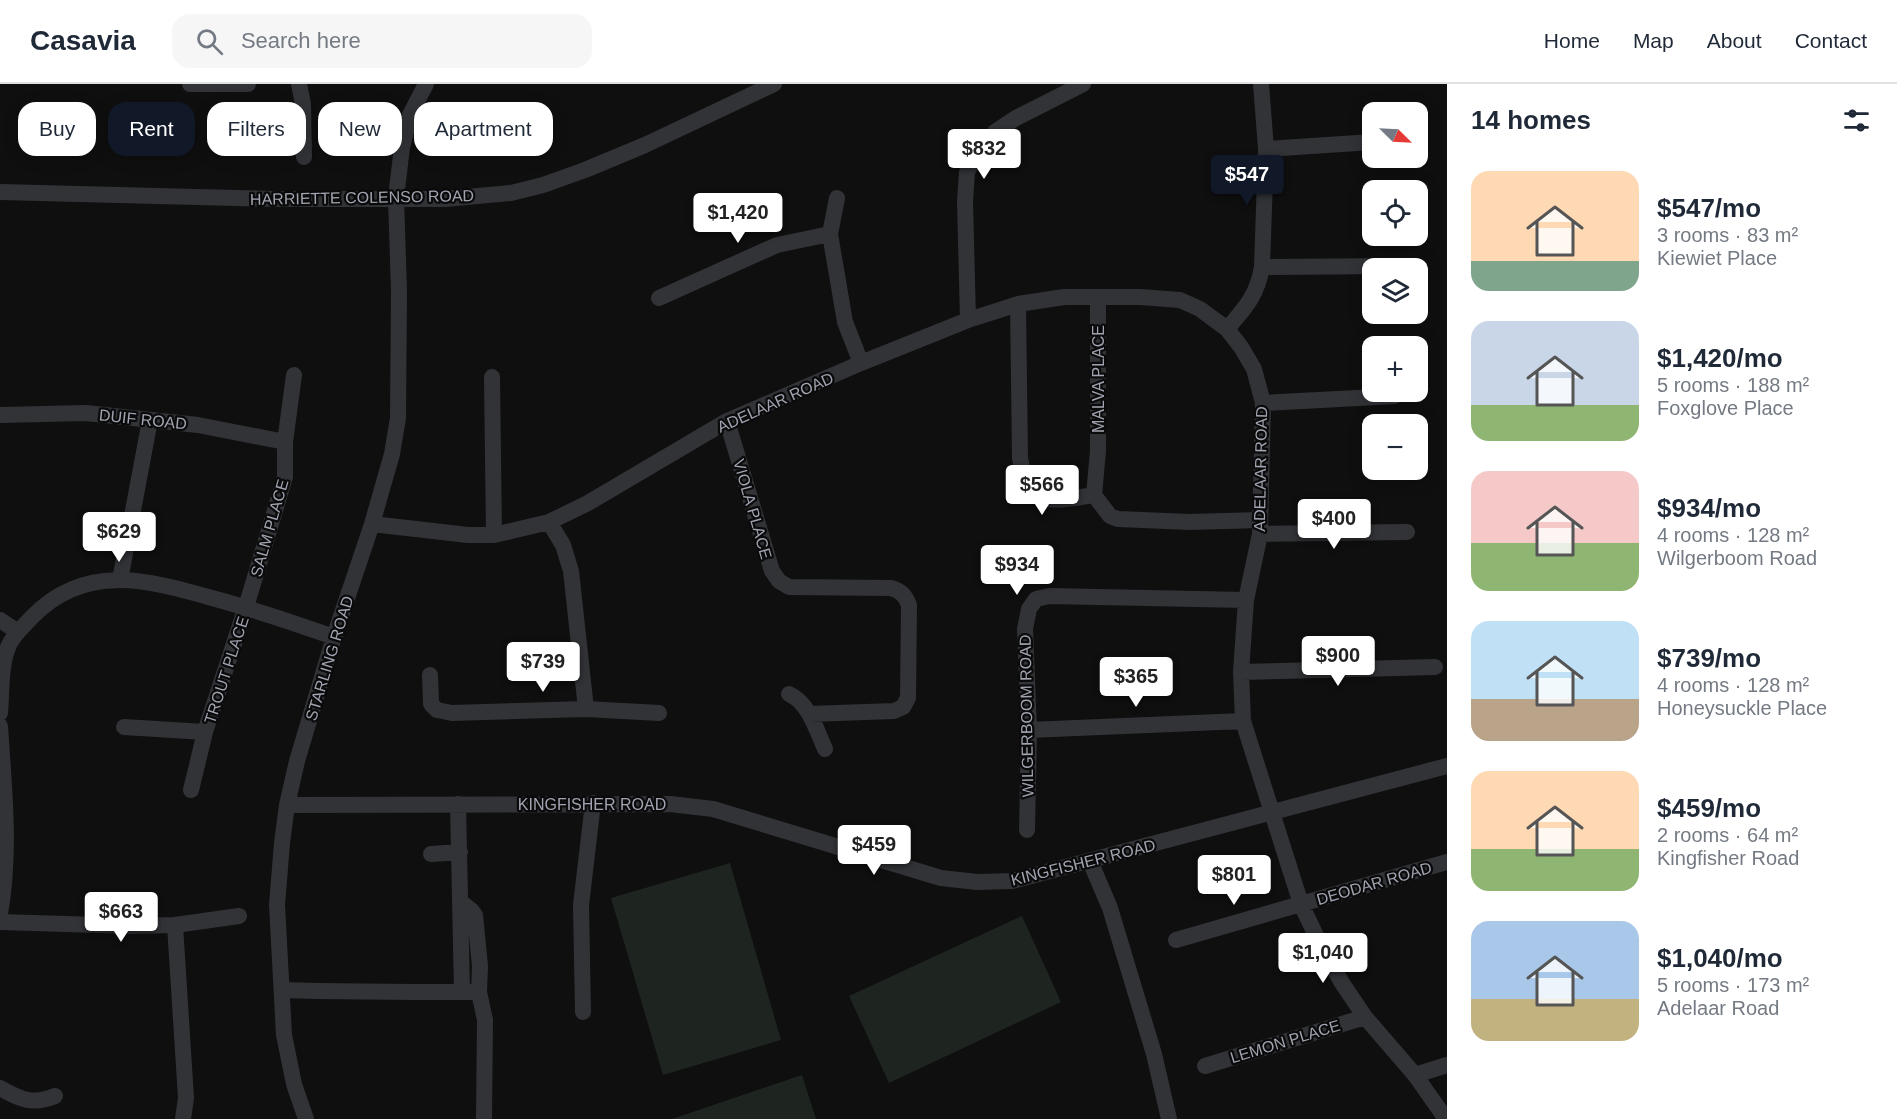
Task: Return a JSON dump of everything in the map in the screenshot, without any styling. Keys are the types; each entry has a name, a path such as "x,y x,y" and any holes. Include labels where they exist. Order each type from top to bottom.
{"street":[{"path":"190,84 248,84"},
{"path":"299,84 303,104 304,157"},
{"name":"STARLING ROAD","path":"306,1119 294,1084 286,1045 277,905 281,854 287,805 297,761 392,454 398,418 399,291 396,198 402,147 410,114 426,84"},
{"name":"HARRIETTE COLENSO ROAD","path":"0,192 272,199 445,199 511,193 543,185 645,145 774,84"},
{"path":"968,320 964,201 967,172 980,150 995,132 1016,118 1083,84"},
{"path":"1227,329 1248,305 1259,285 1262,267 1266,149 1261,84"},
{"path":"1266,149 1362,143"},
{"path":"837,198 830,234 845,322 861,363"},
{"path":"659,298 777,245 830,234"},
{"path":"1262,267 1362,266"},
{"name":"ADELAAR ROAD","path":"372,524 468,535 494,535 549,522 588,503 727,421 861,363 968,320 1018,304 1064,297 1140,297 1180,300 1200,309 1227,329 1241,347 1254,369 1263,403 1260,527 1246,600 1241,672 1243,721 1301,904 1342,983 1365,1017 1415,1076 1446,1119"},
{"name":"MALVA PLACE","path":"1094,495 1098,451 1098,297"},
{"path":"1018,304 1020,458 1026,483 1033,491 1047,500 1094,495 1107,514 1113,518 1260,527 1407,532"},
{"name":"SALM PLACE","path":"246,607 285,477 285,442 294,375"},
{"path":"492,377 494,535"},
{"path":"1263,403 1362,398"},
{"name":"DUIF ROAD","path":"0,415 86,413 198,425 285,442"},
{"path":"120,580 150,420"},
{"name":"VIOLA PLACE","path":"727,421 771,571 779,581 789,587 891,588 899,590 909,605 909,698 906,704 894,711 809,714"},
{"path":"549,522 563,545 571,571 585,710"},
{"path":"0,713 5,661 9,645 18,632 54,598 72,588 95,582 120,580 157,583 246,607 334,637"},
{"name":"WILGERBOOM ROAD","path":"1028,830 1029,730 1025,629 1029,609 1036,598 1049,596 1246,600"},
{"name":"TROUT PLACE","path":"190,790 205,732 246,607"},
{"path":"0,620 18,632"},
{"path":"1241,672 1435,667"},
{"path":"430,675 431,704 442,712 585,710 659,713"},
{"path":"789,694 799,699 809,714 825,748"},
{"path":"1029,730 1243,721"},
{"path":"0,726 7,854 6,882 0,914"},
{"name":"TROUT PLACE","path":"124,727 205,732"},
{"name":"KINGFISHER ROAD","path":"287,805 670,804 713,809 941,878 977,882 1012,881 1447,766"},
{"path":"584,1012 581,905 593,803"},
{"path":"458,804 461,902 471,992 485,1020 484,1119"},
{"path":"432,854 460,852"},
{"path":"1090,861 1110,908 1154,1054 1169,1119"},
{"name":"DEODAR ROAD","path":"1176,940 1447,862"},
{"path":"0,922 90,926 175,925 239,916"},
{"path":"175,925 186,1098 183,1119"},
{"path":"282,990 471,992"},
{"name":"LEMON PLACE","path":"1205,1065 1365,1017"},
{"path":"1415,1076 1447,1065"},
{"path":"0,1088 25,1100 40,1102 56,1096"}],"shaded area":[{"path":"730,863 781,1040 663,1075 611,898"},
{"path":"1022,916 1061,1002 889,1083 849,996"},
{"path":"802,1075 816,1119 672,1119"}]}
